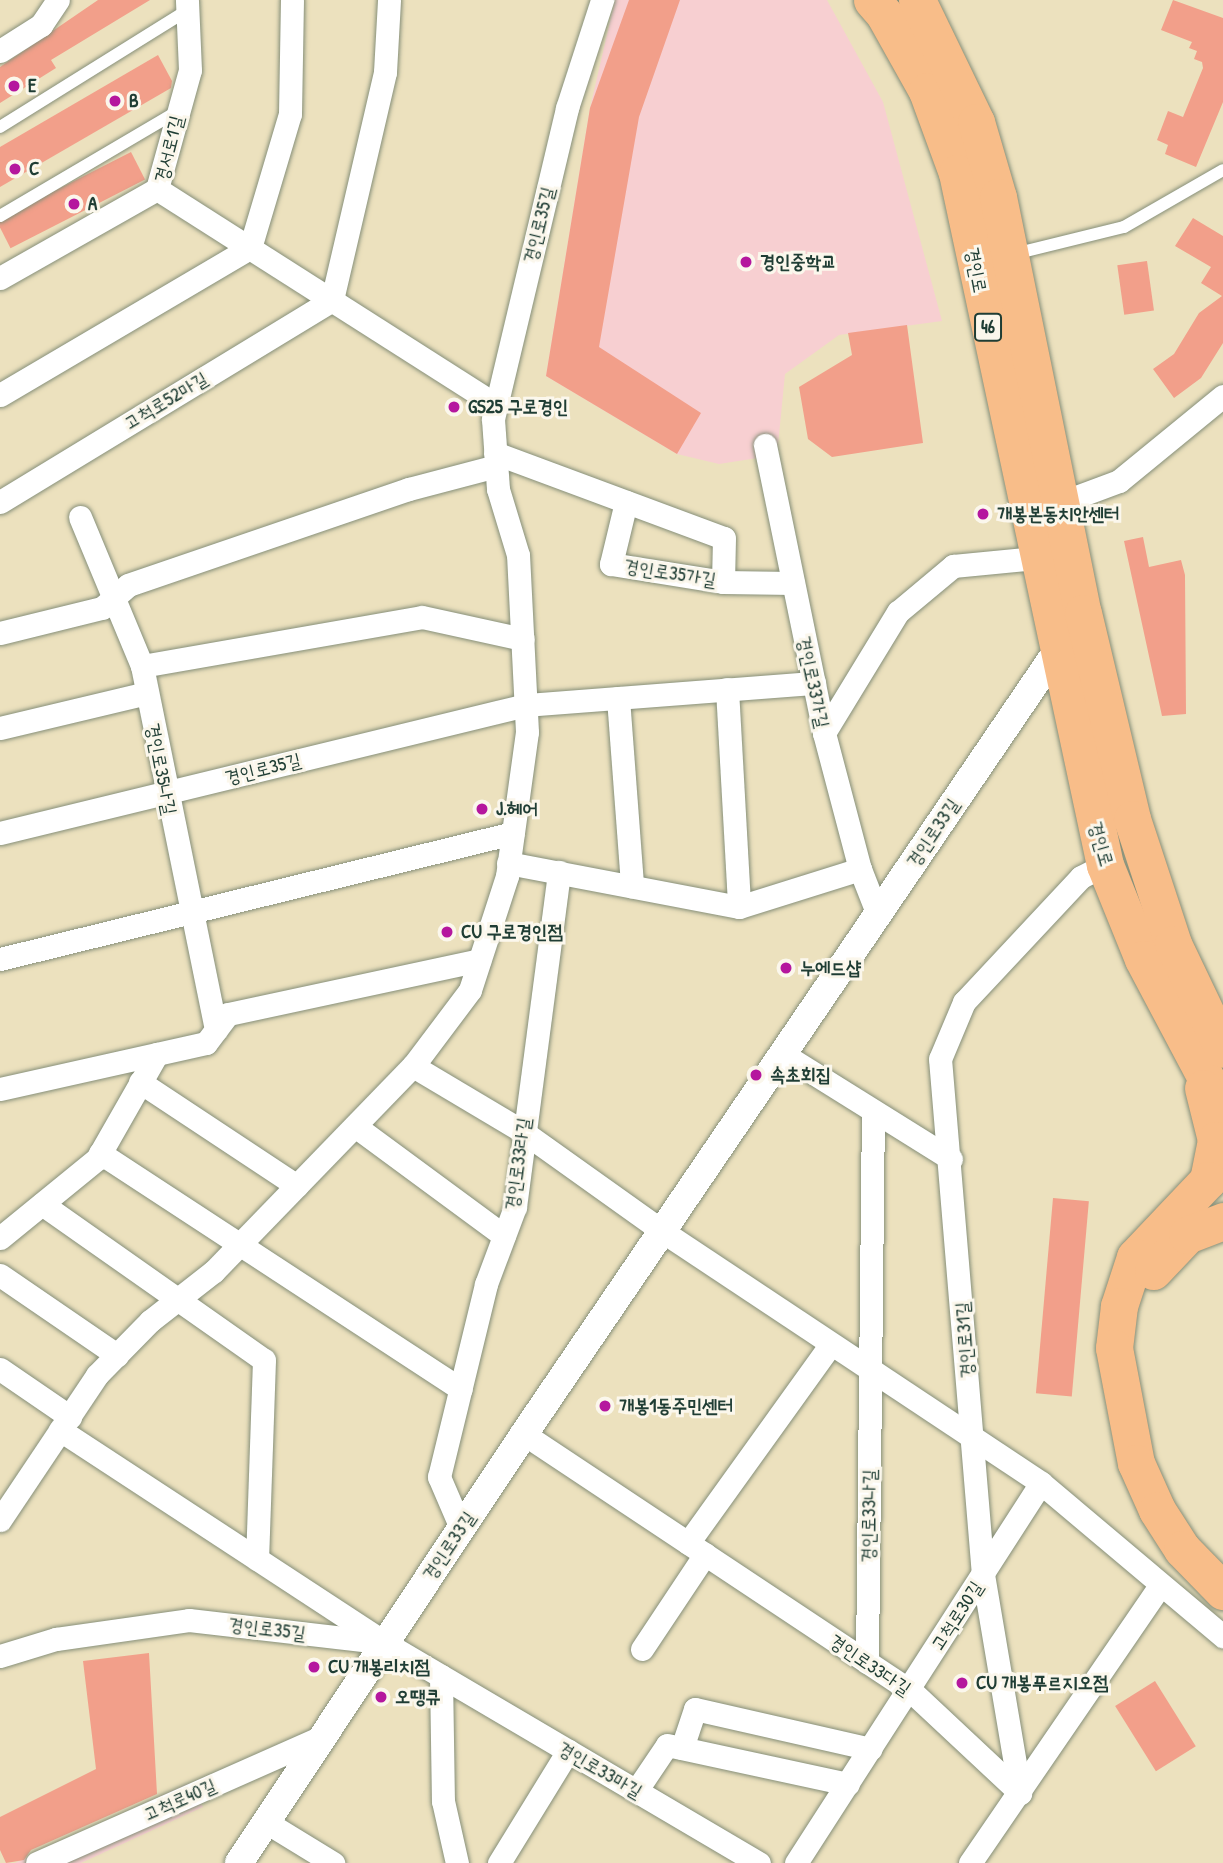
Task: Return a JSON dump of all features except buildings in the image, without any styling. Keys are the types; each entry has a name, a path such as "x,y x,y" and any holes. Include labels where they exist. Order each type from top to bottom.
{"main road":[{"name":"경인로","path":"890,3 943,59 976,122 991,258 1036,558 1105,865 1143,959 1216,1052"},
{"name":"경인로","path":"890,3 991,258 1060,503 1132,819 1173,944 1216,1052 1223,1110"},
{"path":"1216,1052 1216,1140 1208,1180 1135,1257 1119,1306 1114,1348 1136,1463 1152,1498 1182,1549 1223,1591"},
{"path":"1223,1221 1187,1235 1158,1264 1140,1301 1132,1351 1138,1401 1154,1457 1175,1501 1200,1536 1223,1558"}],"street":[{"path":"0,51 41,24 58,0"},
{"path":"0,395 250,248 290,114 292,0"},
{"path":"332,300 385,72 389,0"},
{"name":"경인로35길","path":"0,1520 65,1423 117,1355 239,1246 413,1066 470,990 508,863 527,732 518,555 498,489 496,405 567,108 602,0"},
{"name":"경서로1길","path":"187,5 190,70 158,190 496,405"},
{"path":"0,278 158,190"},
{"name":"고척로52마길","path":"0,502 332,300"},
{"path":"1060,503 1119,481 1223,396"},
{"name":"경인로33가길","path":"765,445 824,733 860,869 877,915"},
{"path":"0,633 102,608 112,595 128,585 496,459 724,538 723,582"},
{"name":"경인로35가길","path":"626,502 611,565 723,582 793,583"},
{"name":"경인로35나길","path":"79,517 142,666 216,1030"},
{"path":"824,733 898,612 953,566 1036,558"},
{"name":"경인로33길","path":"239,1863 524,1434 1083,613"},
{"path":"142,666 422,617 523,639"},
{"name":"경인로35길","path":"0,834 526,705 814,683"},
{"path":"727,689 739,907"},
{"path":"0,728 147,693"},
{"path":"618,698 632,886"},
{"path":"0,959 513,833"},
{"path":"508,863 739,907 860,869"},
{"name":"경인로31길","path":"1020,1793 984,1574 951,1159 940,1059 964,1002 1081,877 1105,865"},
{"name":"경인로33라길","path":"461,1528 439,1477 486,1284 515,1207 522,1131 559,872"},
{"path":"0,1089 206,1044 228,1014 479,960"},
{"path":"0,1238 100,1153 157,1054"},
{"path":"783,1054 951,1159"},
{"path":"413,1066 522,1131 662,1231 1041,1483 1223,1636"},
{"path":"140,1082 297,1186"},
{"name":"경인로33나길","path":"867,1662 873,1111"},
{"path":"355,1126 504,1236"},
{"path":"100,1153 460,1389"},
{"path":"42,1204 264,1360 257,1559"},
{"path":"0,1275 117,1355"},
{"path":"642,1649 697,1548 831,1344"},
{"name":"경인로35길","path":"0,1369 65,1423 257,1559 385,1643"},
{"name":"경인로33다길","path":"524,1434 910,1690 1020,1793"},
{"name":"고척로30길","path":"796,1863 1041,1483"},
{"path":"970,1863 1160,1585"},
{"name":"경인로35길","path":"0,1656 56,1639 189,1620 385,1643"},
{"name":"경인로33마길","path":"385,1643 759,1863"},
{"path":"441,1676 443,1801 457,1863"},
{"path":"682,1748 695,1709 871,1749"},
{"name":"고척로40길","path":"37,1863 323,1736"},
{"path":"636,1791 667,1745 848,1784"},
{"path":"499,1863 568,1751"},
{"path":"266,1822 333,1863"}],"lane":[{"path":"0,127 187,5"},
{"path":"0,216 178,111"},
{"path":"991,258 1124,228 1223,170"}],"shaded area":[{"name":"경인중학교","path":"615,0 827,0 883,102 942,321 839,335 785,374 777,455 719,464 677,454 546,376 590,108"},
{"path":"189,1783 203,1807 81,1863 15,1863"}],"place":[{"name":"E","path":"14,86"},
{"name":"B","path":"115,101"},
{"name":"C","path":"15,169"},
{"name":"A","path":"74,204"},
{"name":"경인중학교","path":"746,262"},
{"name":"GS25 구로경인","path":"454,407"},
{"name":"개봉본동치안센터","path":"983,514"},
{"name":"J.헤어","path":"482,809"},
{"name":"CU 구로경인점","path":"447,932"},
{"name":"누에드샵","path":"786,968"},
{"name":"속초회집","path":"756,1075"},
{"name":"개봉1동주민센터","path":"605,1406"},
{"name":"CU 개봉리치점","path":"314,1667"},
{"name":"CU 개봉푸르지오점","path":"962,1683"},
{"name":"오땡큐","path":"381,1697"}]}
